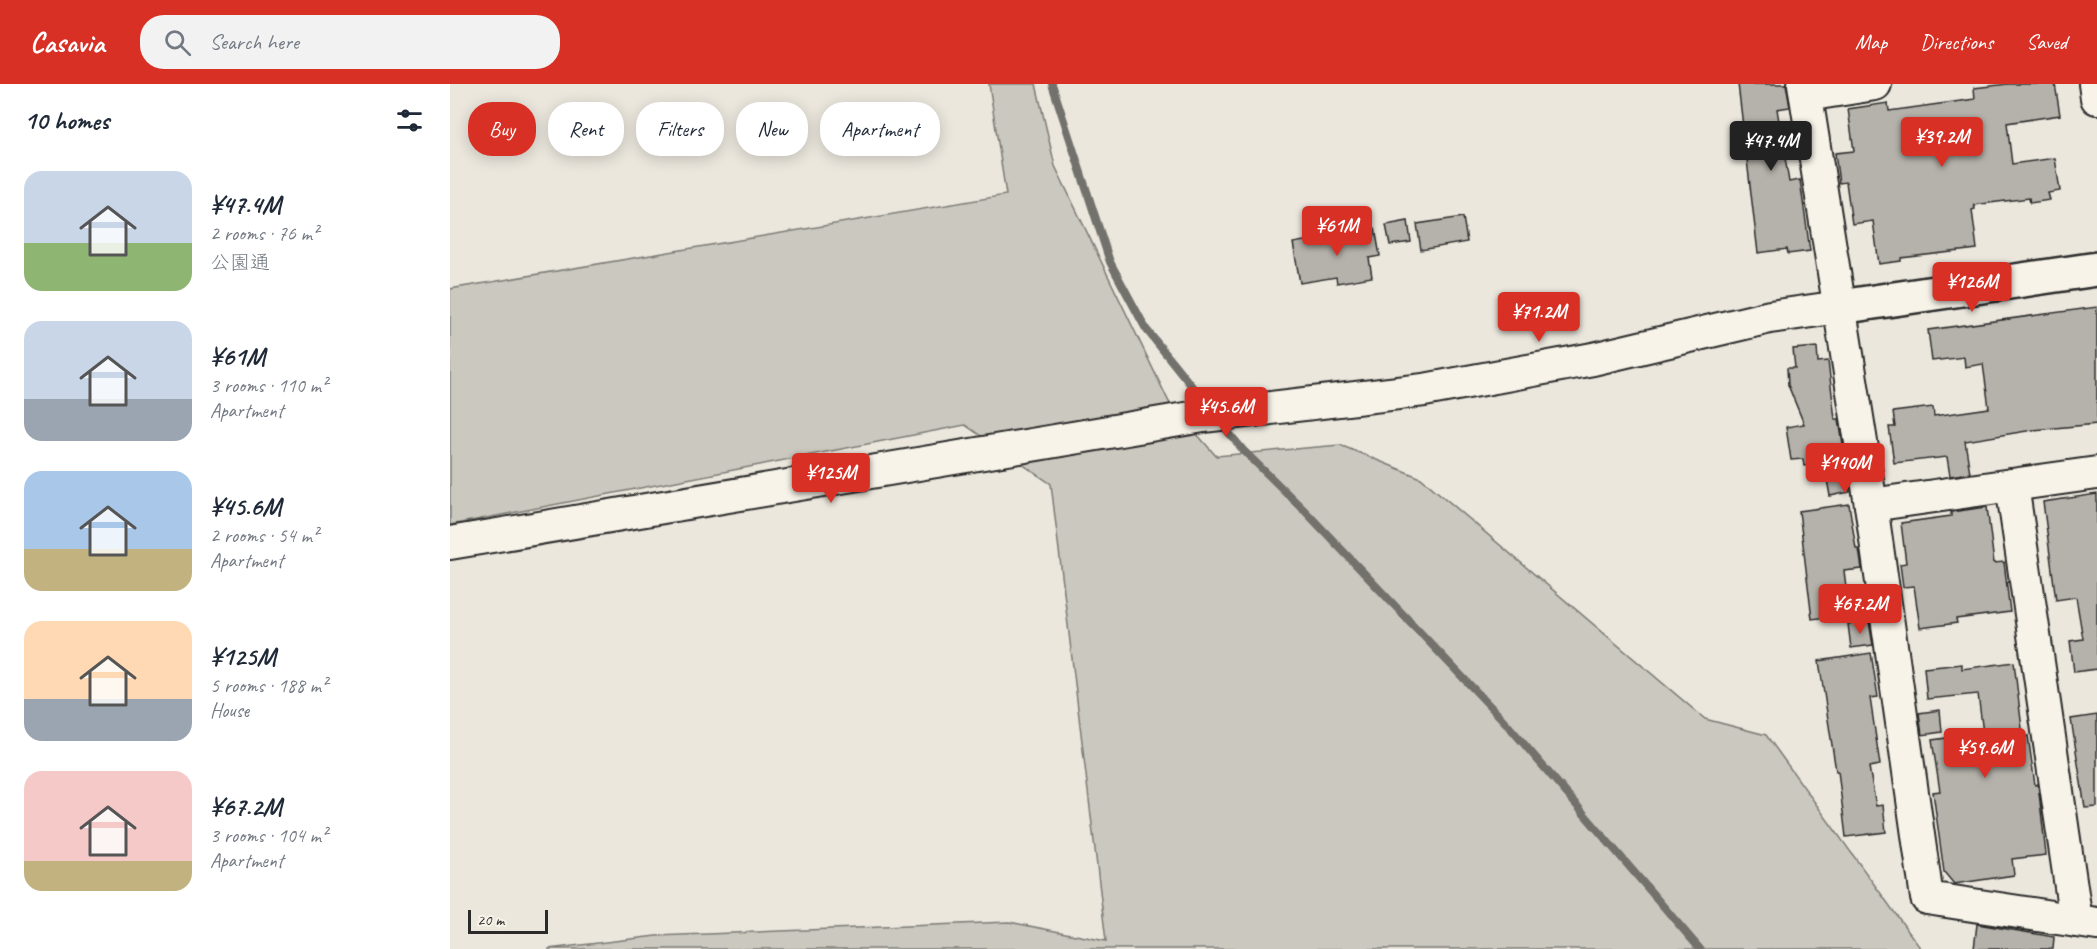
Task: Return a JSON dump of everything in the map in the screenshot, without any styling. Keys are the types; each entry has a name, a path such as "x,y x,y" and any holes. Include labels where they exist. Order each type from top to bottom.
{"street":[{"path":"1875,84 1805,89 1871,505 1927,898 2087,923 2012,485"},
{"path":"2095,84 2097,98"},
{"path":"450,543 1203,416 1435,388 1593,358 1770,317 2097,269"},
{"path":"1871,505 2097,473"}],"shaded area":[{"path":"989,84 1036,84 1055,166 1169,402 1216,456 1340,445 1421,478 1705,719 1766,735 1921,949 548,949 656,936 1009,922 1106,941 1051,484 965,425 450,525 450,289 1006,195"}],"building":[{"path":"1738,84 1786,84 1790,107 1777,109 1789,182 1800,180 1810,251 1788,254 1787,249 1758,253"},
{"path":"2008,84 2055,84 2060,115 2007,123 2012,164 2055,158 2060,191 2048,193 2050,200 2030,203 2029,198 1974,205 1975,209 1972,210 1977,249 1901,258 1901,261 1879,264 1873,221 1852,224 1846,182 1839,183 1835,153 1854,151 1848,109 1888,103 1889,111 1975,99 1974,88"},
{"path":"1463,217 1467,242 1421,250 1417,224"},
{"path":"1408,221 1411,242 1390,245 1386,225"},
{"path":"1375,228 1380,256 1369,258 1372,277 1337,283 1336,277 1300,283 1293,243"},
{"path":"2097,307 2097,424 2033,430 1965,441 1970,473 1950,476 1947,457 1894,463 1889,427 1895,427 1893,412 1933,407 1934,416 1989,408 1983,364 1965,367 1964,357 1932,361 1928,330"},
{"path":"1817,347 1818,362 1828,361 1835,419 1839,419 1850,492 1830,496 1824,463 1804,466 1803,459 1791,460 1786,427 1804,424 1788,385 1787,368 1795,368 1793,349"},
{"path":"2097,494 2097,669 2074,672 2070,641 2083,639 2076,597 2056,600 2043,502"},
{"path":"1849,504 1856,549 1859,549 1862,569 1844,571 1849,614 1812,619 1799,511"},
{"path":"1987,507 1994,563 2004,562 2010,612 1956,619 1957,623 1920,628 1914,586 1903,587 1900,564 1906,563 1901,523 1951,516 1951,512"},
{"path":"1869,622 1873,645 1851,648 1848,624"},
{"path":"1871,653 1878,697 1870,698 1880,765 1869,767 1876,806 1883,805 1886,832 1846,837 1838,771 1836,771 1819,661"},
{"path":"2014,662 2023,737 2028,736 2035,785 2038,784 2046,855 2012,859 2014,875 1954,884 1944,872 1933,792 1940,791 1932,740 1983,733 1978,694 1927,699 1924,668 1962,664 1962,669"},
{"path":"1940,710 1942,732 1922,735 1919,713"},
{"path":"2097,715 2097,807 2085,808 2071,719"},
{"path":"1977,924 2054,937 2053,949 1974,949"}],"waterway":[{"path":"1052,84 1110,262 1146,329 1210,409"},
{"path":"1220,422 1243,450 1306,512 1506,723 1700,949"}]}
